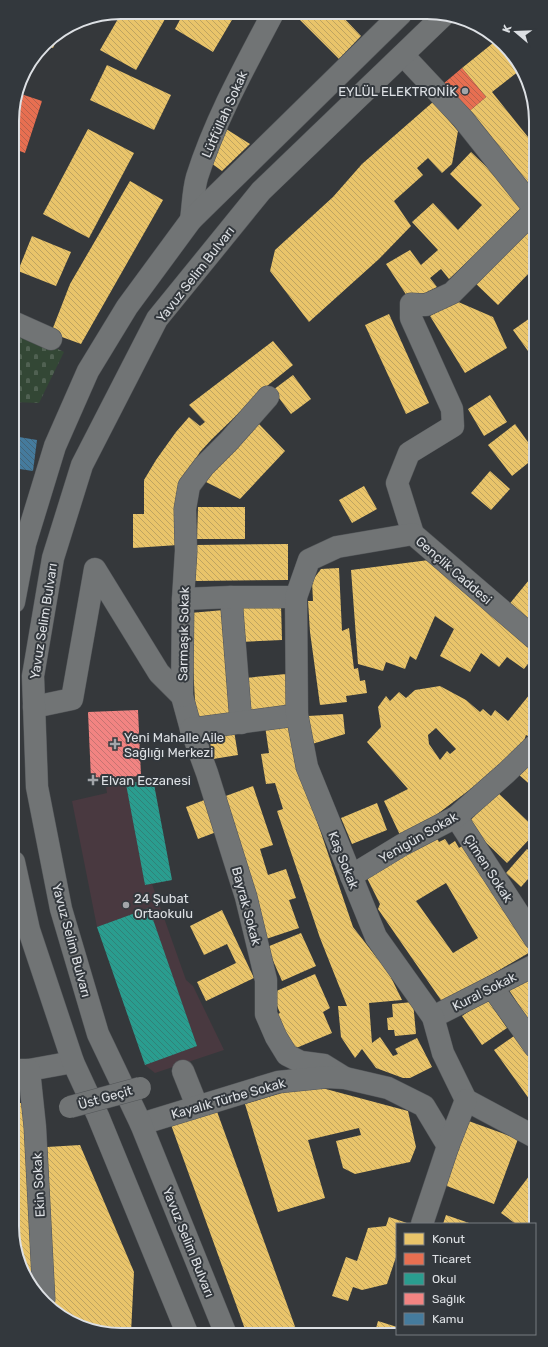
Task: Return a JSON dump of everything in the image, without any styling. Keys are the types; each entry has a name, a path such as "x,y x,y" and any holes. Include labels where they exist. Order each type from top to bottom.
{"street":[{"name":"Lütfüllah Sokak","path":"191,220 197,178 213,135 239,78 270,19"},
{"path":"19,576 25,544 55,446 88,370 127,307 191,220 396,19"},
{"name":"Yavuz Selim Bulvarı","path":"223,1328 141,1124 98,1034 61,909 37,787 33,676 53,558 82,465 157,319 261,191 439,20"},
{"path":"403,55 463,119 529,203"},
{"path":"413,534 397,483 409,453 453,426 452,409 411,318 411,304 426,305 452,293 529,216"},
{"path":"19,325 51,339"},
{"name":"Sarmaşık Sokak","path":"182,696 183,599 186,551 185,509 189,486 204,466 229,441 268,397"},
{"name":"Gençlik Caddesi","path":"296,597 309,560 336,547 413,534 529,634"},
{"name":"Sarmaşık Sokak","path":"34,707 72,699 95,569 159,673 182,696"},
{"path":"231,597 241,723"},
{"path":"183,599 296,597"},
{"name":"Kaş Sokak","path":"296,597 297,715 306,767 376,937 434,1017 443,1053 446,1107"},
{"name":"Bayrak Sokak","path":"182,696 191,729 207,773 246,897 266,980 266,1014 276,1038 288,1055 300,1062 324,1065 345,1078"},
{"path":"191,729 297,715"},
{"name":"Yenigün Sokak","path":"351,876 402,845 456,817 529,751"},
{"name":"Çimen Sokak","path":"456,817 529,929"},
{"path":"19,885 29,930 72,1062 74,1098 98,1116 185,1328"},
{"name":"Kural Sokak","path":"434,1017 529,968"},
{"path":"492,987 529,1039"},
{"path":"22,1070 72,1062"},
{"name":"Ekin Sokak","path":"22,1070 35,1127 44,1293"},
{"path":"183,1071 198,1106"},
{"name":"Kayalık Türbe Sokak","path":"141,1124 278,1082 327,1077 345,1078 388,1088 424,1106 446,1107 529,1135"},
{"name":"Üst Geçit","path":"74,1098 140,1088"},
{"path":"422,1223 448,1146 446,1107"},
{"name":"Kayalık Türbe Sokak","path":"446,1107 448,1146"}],"shaded area":[{"name":"24 Şubat Ortaokulu","path":"153,779 172,880 152,884 186,980 193,986 224,1050 155,1073 145,1065 97,927 72,801 107,793 106,786"}],"green space":[{"path":"19,331 64,352 39,403 19,402"}],"building: Konut":[{"path":"118,19 165,19 136,70 100,50"},
{"path":"180,19 232,19 213,52 175,29"},
{"path":"299,19 345,19 361,36 339,59"},
{"path":"493,43 496,46 496,52 502,52 504,54 516,73 492,92 529,138 529,188 467,113 486,97 462,68"},
{"path":"107,65 171,95 154,130 90,100"},
{"path":"433,102 458,131 452,164 442,173 428,158 417,168 423,175 394,201 411,226 379,259 309,322 270,271 275,250 333,197 362,164"},
{"path":"223,127 250,144 222,171 211,163"},
{"path":"88,129 134,153 89,238 43,214"},
{"path":"471,152 525,204 449,279 441,269 430,278 437,287 425,293 407,296 386,264 410,250 421,265 438,250 412,222 433,203 458,230 482,205 450,174"},
{"path":"130,181 163,200 81,344 51,333 70,284"},
{"path":"529,223 529,273 498,305 473,281"},
{"path":"32,236 71,252 56,286 19,271"},
{"path":"456,301 493,317 507,348 465,373 430,316"},
{"path":"389,314 429,403 406,414 365,325"},
{"path":"529,319 529,352 513,330"},
{"path":"273,341 293,365 267,386 212,439 200,452 183,478 178,545 133,548 133,514 144,514 144,480 176,432 189,417 200,426 205,422 189,405"},
{"path":"293,375 311,399 291,414 273,390"},
{"path":"490,395 507,422 484,436 468,409"},
{"path":"257,422 285,451 240,499 200,479"},
{"path":"515,424 529,443 529,462 512,476 488,445"},
{"path":"490,471 510,489 491,510 471,493"},
{"path":"364,486 377,509 352,523 339,500"},
{"path":"198,507 245,507 245,539 197,539"},
{"path":"288,544 288,580 195,581 195,545"},
{"path":"429,560 529,641 529,662 524,669 507,657 499,667 481,653 470,672 440,656 454,629 435,616 416,660 410,656 405,669 386,662 383,671 358,664 351,570"},
{"path":"339,568 342,631 349,628 354,669 358,668 360,681 365,680 367,693 346,696 347,702 320,705 310,632 308,601 313,601 312,581 321,569"},
{"path":"529,580 529,621 507,607"},
{"path":"281,605 282,640 240,642 239,608"},
{"path":"224,610 231,715 196,718 190,613"},
{"path":"286,674 289,708 249,713 245,678"},
{"path":"440,686 466,700 480,712 483,709 491,716 495,710 508,721 529,695 529,736 526,735 520,752 424,824 400,835 384,801 408,789 367,742 381,727 378,707 386,696 390,701 399,692 406,698 415,690","holes":["436,728 456,749 450,754 447,751 440,760 429,744 428,735"]},
{"path":"343,714 345,734 312,744 308,716"},
{"path":"294,721 301,774 353,927 377,958 382,959 402,1000 369,1003 372,1043 380,1037 393,1056 398,1054 395,1049 417,1038 432,1067 410,1078 403,1078 376,1068 362,1049 355,1058 341,1037 338,1006 347,1006 320,938 277,811 283,809 275,783 266,784 261,754 269,753 265,726"},
{"path":"234,731 238,755 213,759 209,736"},
{"path":"529,762 529,784 518,774"},
{"path":"253,786 273,845 260,849 268,875 286,869 296,898 289,900 299,928 266,939 223,797"},
{"path":"497,792 529,822 529,839 507,863 467,824"},
{"path":"207,799 219,831 198,839 186,807"},
{"path":"377,803 387,830 352,844 341,818"},
{"path":"434,833 439,842 445,839 449,845 455,841 459,848 467,843 529,946 529,953 443,1003 378,909 380,904 366,876","holes":["446,883 478,938 453,953 416,901"]},
{"path":"527,849 529,851 529,878 521,887 506,873"},
{"path":"222,910 254,978 206,1001 197,982 236,963 227,944 204,955 190,926"},
{"path":"301,933 316,966 282,981 267,947"},
{"path":"315,974 330,1008 323,1012 332,1033 289,1051 274,1016 280,1013 272,993"},
{"path":"529,977 529,1021 509,990"},
{"path":"487,999 507,1028 482,1045 462,1016"},
{"path":"413,1002 416,1034 395,1036 394,1030 388,1030 387,1018 393,1017 392,1004"},
{"path":"514,1036 529,1056 529,1099 494,1050"},
{"path":"322,1088 408,1111 416,1147 410,1162 355,1174 343,1168 336,1141 361,1135 359,1128 308,1140 325,1198 278,1212 245,1104 292,1090"},
{"path":"19,1103 24,1103 33,1277 22,1252 19,1226"},
{"path":"215,1106 296,1328 245,1328 170,1122"},
{"path":"463,1119 518,1139 494,1204 439,1183"},
{"path":"80,1145 134,1272 131,1328 108,1327 88,1323 64,1311 55,1304 47,1147"},
{"path":"529,1176 529,1223 515,1223 501,1213"},
{"path":"446,1215 469,1223 443,1223"},
{"path":"389,1217 407,1223 396,1223 396,1257 387,1284 362,1290 353,1287 348,1301 332,1296 346,1257 357,1261 368,1228 386,1226"},
{"path":"378,1321 396,1327 396,1328 376,1328"}],"building: Ticaret":[{"name":"EYLÜL ELEKTRONİK","path":"462,68 486,97 467,113 443,84"},
{"path":"22,94 42,101 25,153 19,151 19,114"}],"building: Okul":[{"path":"153,779 172,880 145,885 126,784"},
{"path":"149,908 197,1046 145,1065 97,927"}],"building: Sağlık":[{"name":"Yeni Mahalle Aile Sağlığı Merkezi","path":"138,710 141,776 91,779 88,712"}],"building: Kamu":[{"path":"19,437 37,440 33,471 19,469"}],"place":[{"name":"EYLÜL ELEKTRONİK","path":"465,91"},
{"name":"Yeni Mahalle Aile Sağlığı Merkezi","path":"115,744"},
{"name":"Elvan Eczanesi","path":"93,780"},
{"name":"24 Şubat Ortaokulu","path":"126,905"}]}
